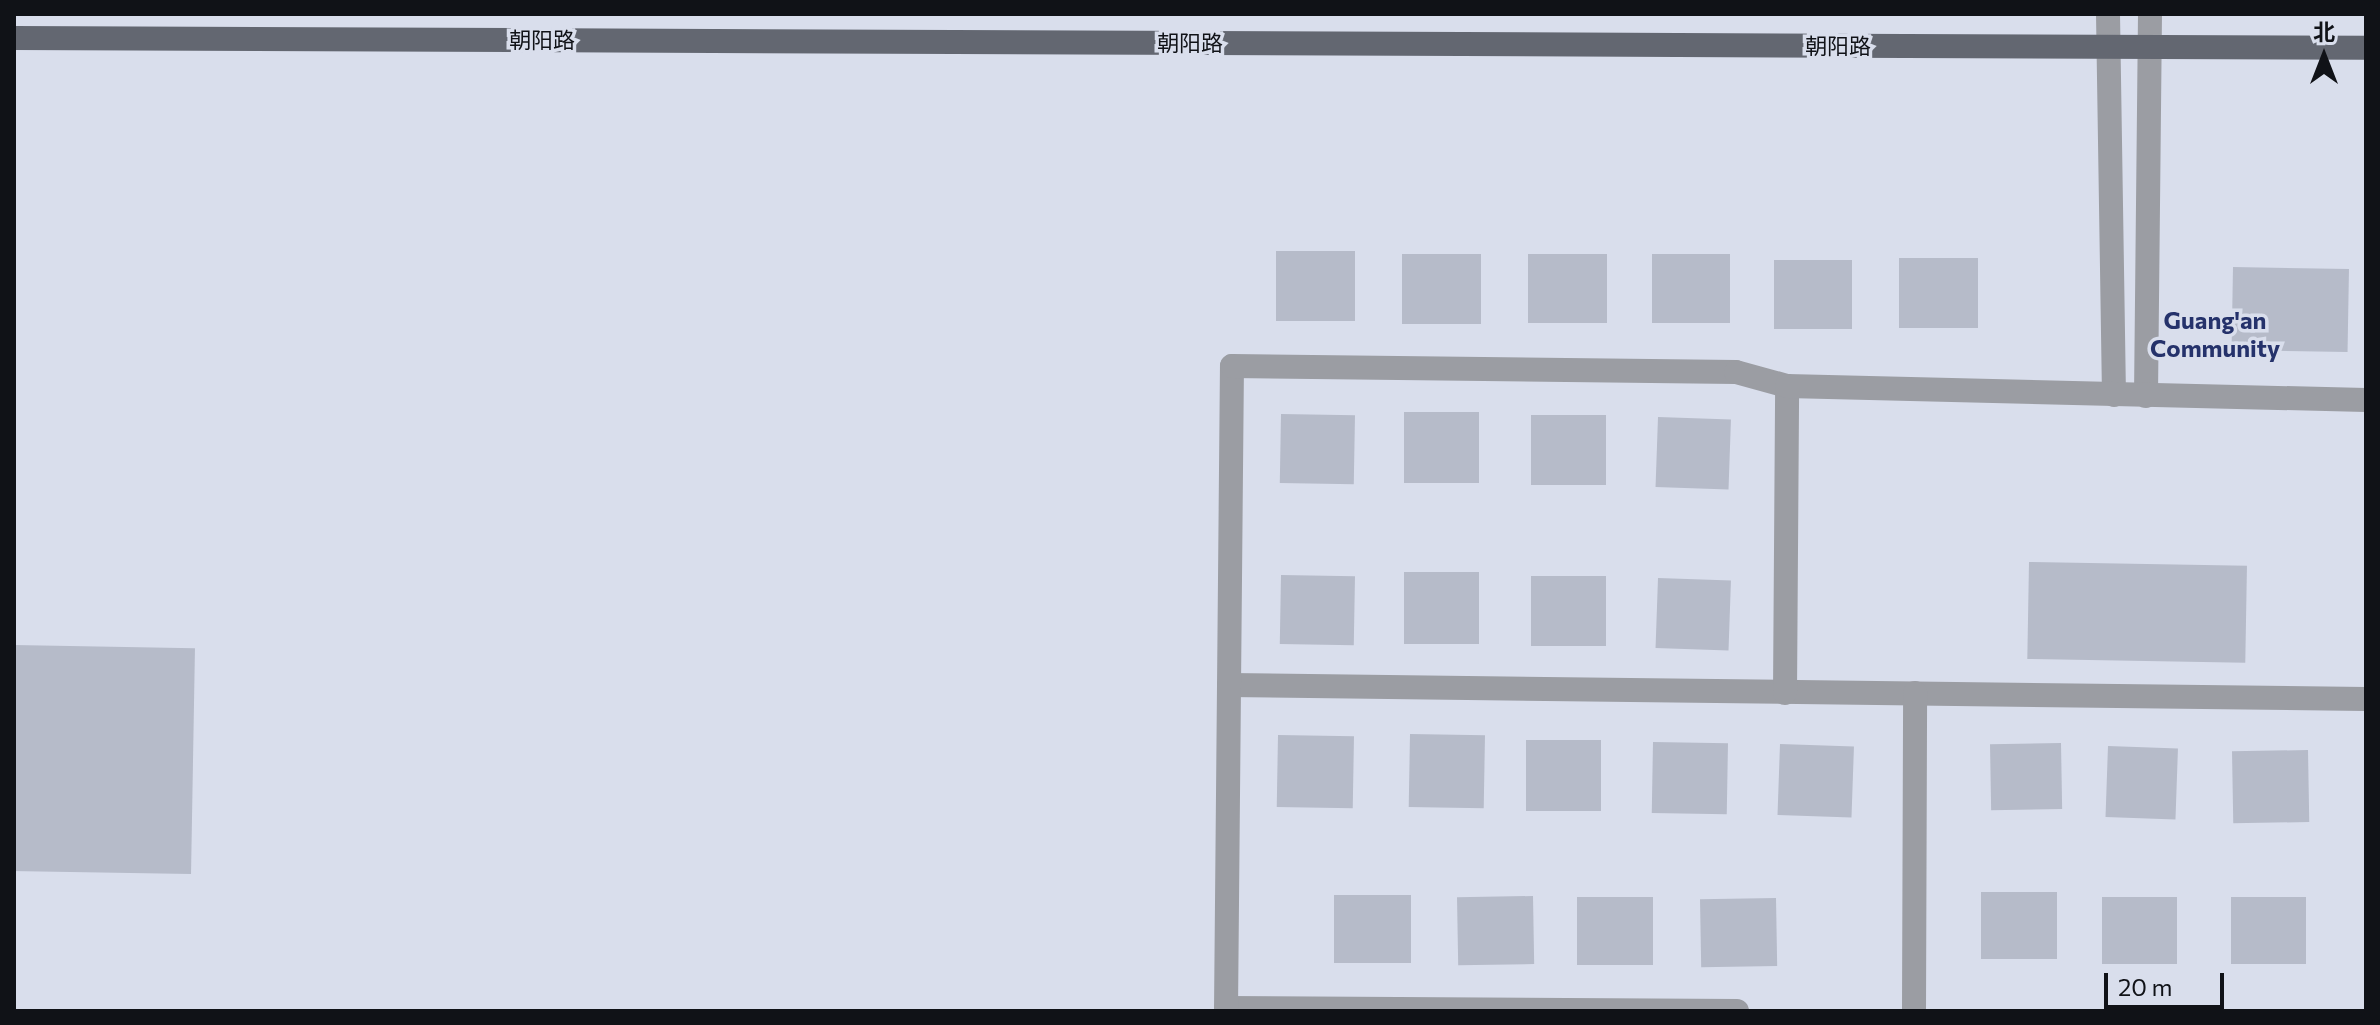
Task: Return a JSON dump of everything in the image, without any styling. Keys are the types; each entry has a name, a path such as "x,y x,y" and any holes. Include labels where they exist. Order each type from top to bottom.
{"main road":[{"name":"朝阳路","path":"14,38 2366,48"}],"lane":[{"path":"2108,14 2114,395"},
{"path":"2146,396 2150,14"},
{"path":"1737,1011 1226,1010 1232,366 1736,372 1787,386 2366,400"},
{"path":"1785,693 1787,386"},
{"path":"1229,685 2366,699"},
{"path":"1914,1011 1915,693"}],"building":[{"path":"1276,251 1355,251 1355,321 1276,321"},
{"path":"1402,254 1481,254 1481,324 1402,324"},
{"path":"1528,254 1607,254 1607,323 1528,323"},
{"path":"1652,254 1730,254 1730,323 1652,323"},
{"path":"1899,258 1978,258 1978,328 1899,328"},
{"path":"1774,260 1852,260 1852,329 1774,329"},
{"path":"2233,267 2349,269 2348,352 2232,350"},
{"path":"1404,412 1479,412 1479,483 1404,483"},
{"path":"1281,414 1355,415 1354,484 1280,483"},
{"path":"1531,415 1606,415 1606,485 1531,485"},
{"path":"1658,417 1731,420 1729,490 1656,487"},
{"path":"2029,562 2247,566 2245,663 2027,659"},
{"path":"1404,572 1479,572 1479,644 1404,644"},
{"path":"1281,575 1355,576 1354,645 1280,644"},
{"path":"1531,576 1606,576 1606,646 1531,646"},
{"path":"1658,578 1731,581 1729,651 1656,648"},
{"path":"14,645 195,648 191,874 14,871"},
{"path":"1410,734 1485,735 1484,808 1409,807"},
{"path":"1278,735 1354,736 1353,808 1277,807"},
{"path":"1526,740 1601,740 1601,811 1526,811"},
{"path":"1653,742 1728,743 1727,814 1652,813"},
{"path":"2061,743 2062,809 1991,810 1990,744"},
{"path":"1780,744 1854,747 1851,818 1778,815"},
{"path":"2108,746 2178,748 2175,819 2106,817"},
{"path":"2308,750 2309,822 2233,823 2232,751"},
{"path":"1981,892 2057,892 2057,959 1981,959"},
{"path":"1334,895 1411,895 1411,963 1334,963"},
{"path":"1533,896 1534,964 1458,965 1457,897"},
{"path":"1577,897 1653,897 1653,965 1577,965"},
{"path":"2102,897 2177,897 2177,964 2102,964"},
{"path":"2231,897 2306,897 2306,964 2231,964"},
{"path":"1776,898 1777,966 1701,967 1700,899"}],"district":[{"name":"Guang'an Community","path":"2215,334"}]}
